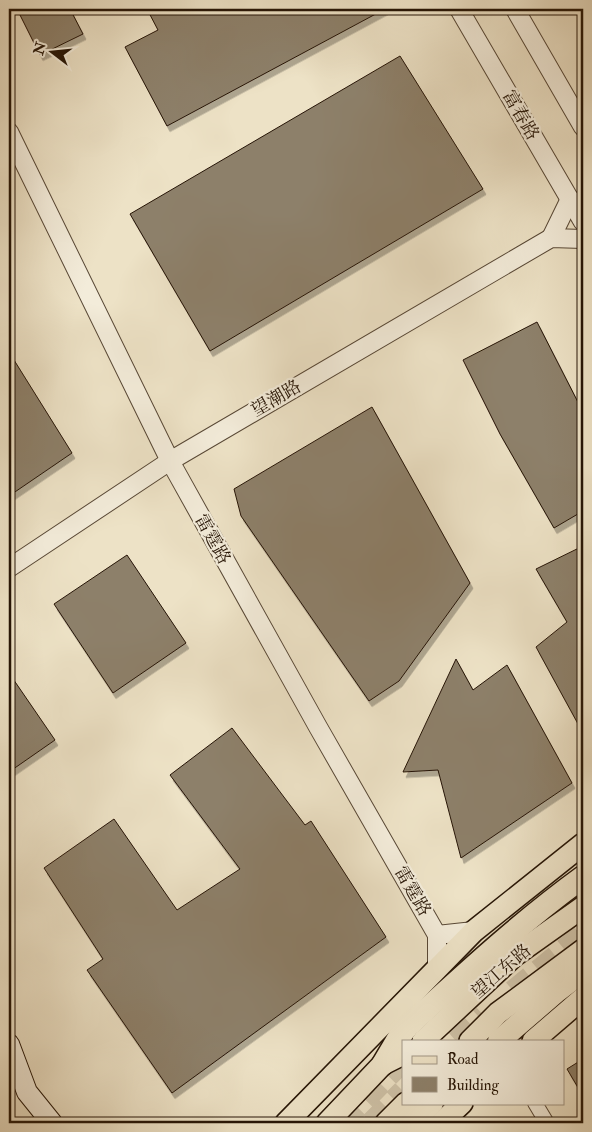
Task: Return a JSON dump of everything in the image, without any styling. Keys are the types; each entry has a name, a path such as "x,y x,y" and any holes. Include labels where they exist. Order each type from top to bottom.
{"highway":[{"path":"383,1064 408,1026 546,904 583,876"},
{"path":"500,1040 583,971"},
{"path":"411,1123 431,1104"}],"main road":[{"path":"286,1123 474,931 583,844"},
{"name":"望江东路","path":"424,1040 514,956 583,907"},
{"name":"望江东路","path":"471,1040 498,1013 583,950"},
{"path":"534,1040 583,998"},
{"path":"9,1044 28,1092 52,1123"},
{"path":"327,1123 383,1064 402,1054"},
{"path":"386,1123 405,1104"},
{"path":"441,1123 461,1104"}],"street":[{"name":"富春路","path":"459,9 583,222"},
{"path":"515,9 583,127"},
{"name":"雷霆路","path":"9,132 170,461 318,727 437,934 437,970"},
{"path":"570,199 551,238 583,239"},
{"name":"望潮路","path":"9,568 140,479 551,238"},
{"name":"雷霆路","path":"437,934 474,931"},
{"path":"536,1104 547,1123"}],"building":[{"path":"17,9 70,9 83,34 40,55"},
{"path":"147,9 385,9 167,126 125,47 158,30"},
{"path":"400,56 483,189 210,351 130,214"},
{"path":"537,322 583,412 583,511 554,528 500,434 463,360"},
{"path":"9,352 72,453 9,496"},
{"path":"372,407 470,583 399,681 369,701 241,516 234,489"},
{"path":"583,546 583,733 536,647 567,622 536,569"},
{"path":"127,555 186,643 113,693 54,604"},
{"path":"456,659 473,690 507,665 572,783 461,858 438,770 403,772"},
{"path":"9,673 55,740 9,772"},
{"path":"232,728 305,825 311,821 386,937 172,1093 87,970 103,959 44,868 114,819 177,910 240,869 170,775"},
{"path":"583,1059 583,1096 567,1069"}],"tunnel":[{"path":"513,991 583,934"},
{"path":"457,1040 484,1016"},
{"path":"342,1123 402,1062"},
{"path":"371,1123 402,1092"}]}
